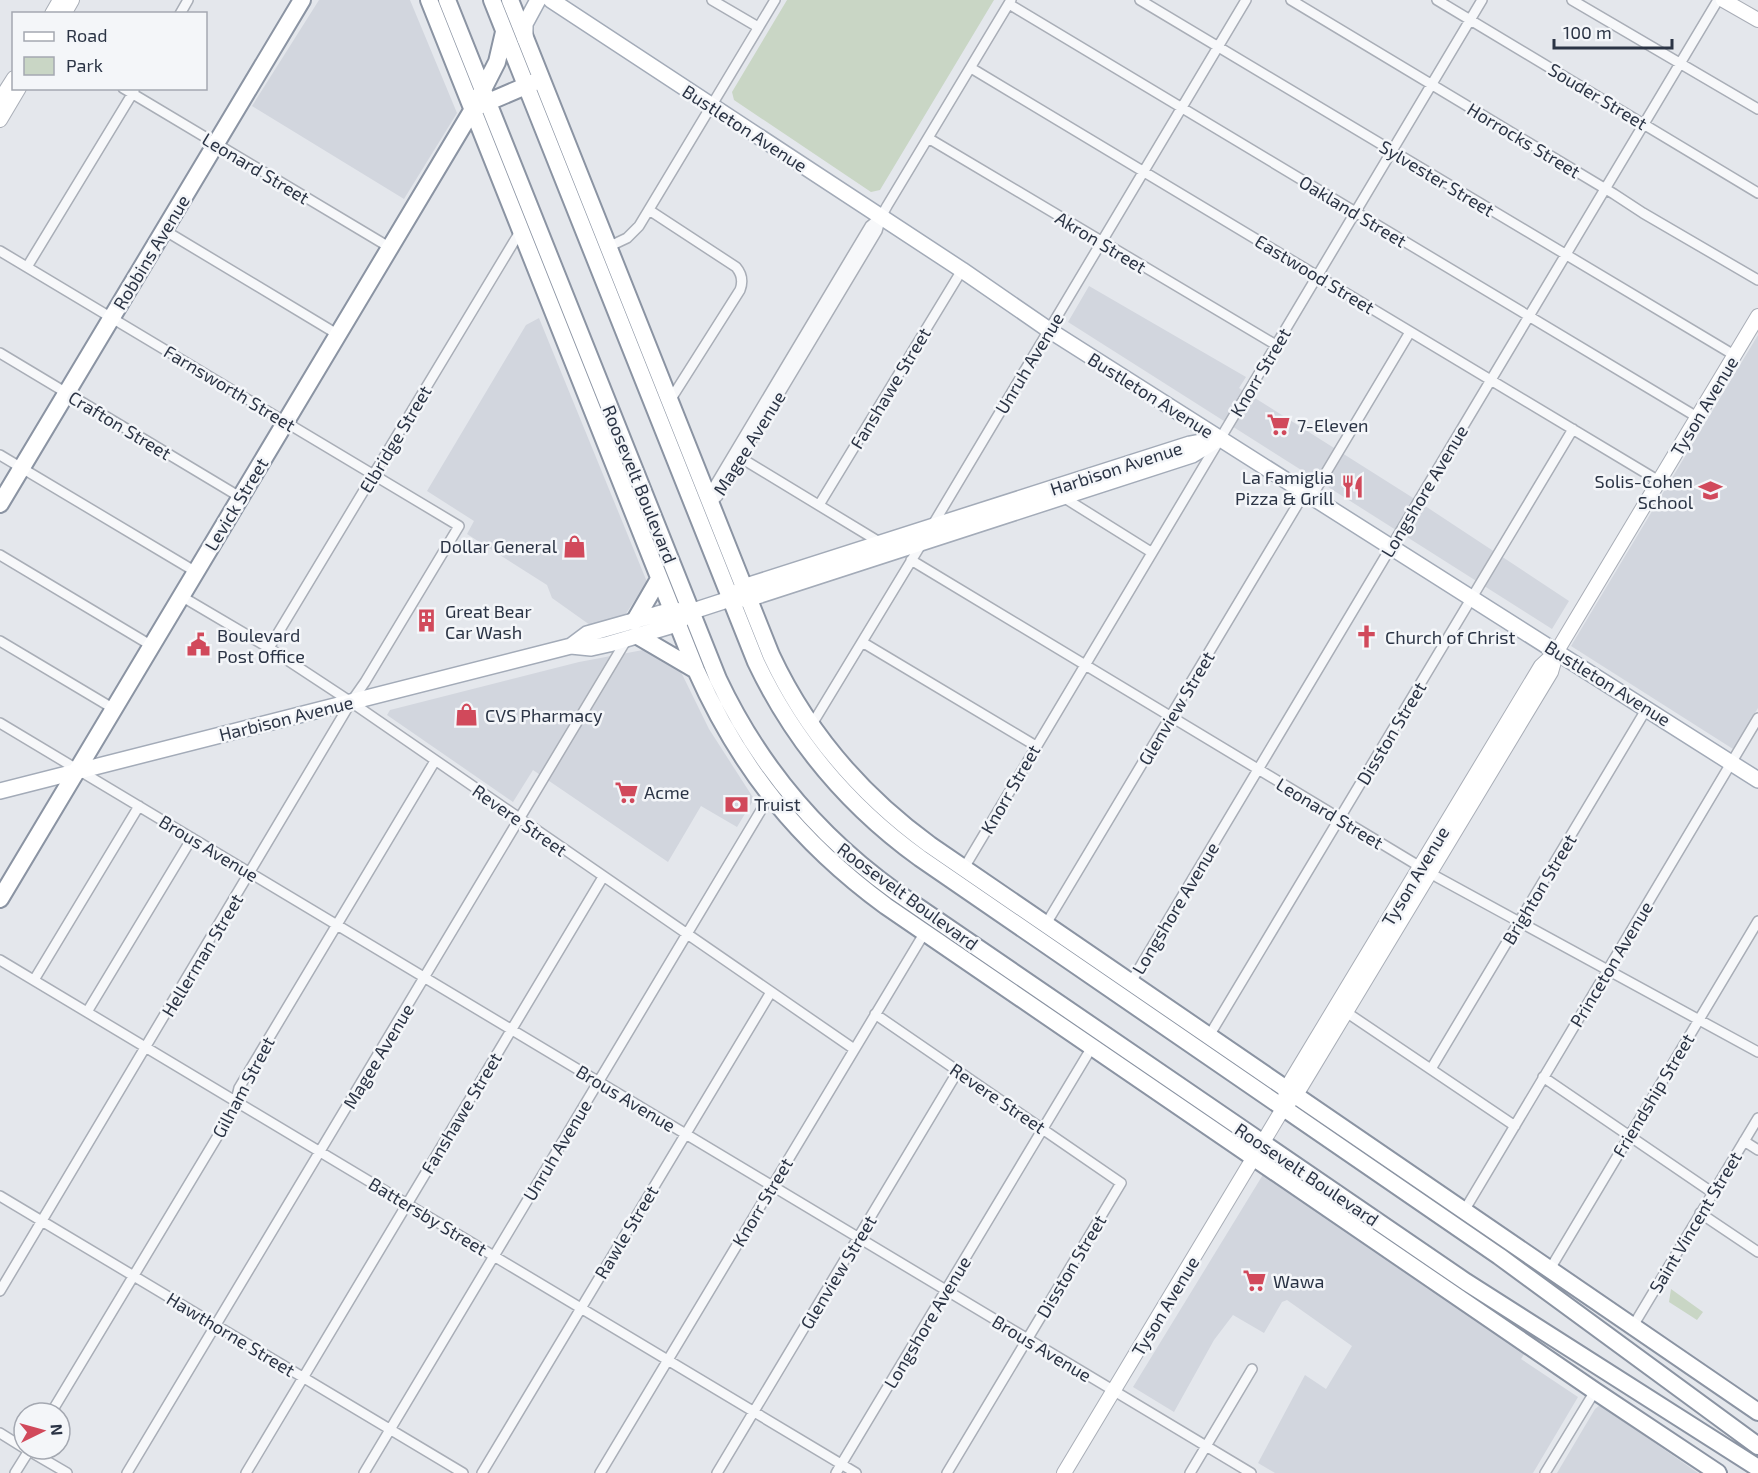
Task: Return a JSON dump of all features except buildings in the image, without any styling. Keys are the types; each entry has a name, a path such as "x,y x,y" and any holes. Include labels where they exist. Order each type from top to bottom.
{"highway":[{"name":"Robbins Avenue","path":"0,504 302,0"},
{"name":"Roosevelt Boulevard","path":"429,0 696,670 729,737 788,819 834,865 869,893 1092,1047 1758,1468"},
{"name":"Roosevelt Boulevard","path":"447,0 690,612 727,697 753,745 801,808 845,852 896,892 1595,1391 1718,1473"},
{"name":"Roosevelt Boulevard","path":"492,0 504,31 534,83 608,247 779,672 811,726 844,769 884,809 914,833 1209,1036 1289,1097 1364,1162 1551,1293 1758,1446"},
{"name":"Roosevelt Boulevard","path":"510,0 525,39 534,83 597,263 756,662 788,722 832,780 873,821 920,858 1464,1211 1758,1412"},
{"path":"473,109 485,95 497,62 504,31"},
{"path":"485,95 534,83"},
{"name":"Levick Street","path":"0,899 473,109"},
{"path":"531,257 574,318"},
{"path":"597,263 635,315"},
{"path":"621,437 632,511"},
{"path":"659,579 633,632 696,670"},
{"path":"1364,1162 1464,1211"},
{"path":"1570,1349 1640,1420"}],"main road":[{"path":"525,39 525,24 538,0"},
{"name":"Bustleton Avenue","path":"551,0 962,270 1049,330 1758,780"},
{"name":"Harbison Avenue","path":"746,593 921,543 1190,444 1220,438"},
{"name":"Harbison Avenue","path":"0,791 571,646 587,634 633,632 881,543 1056,493"}],"street":[{"path":"712,0 758,27"},
{"path":"608,247 632,235 649,210 775,0"},
{"name":"Sylvester Street","path":"1140,0 1734,355"},
{"name":"Unruh Avenue","path":"811,726 1246,0"},
{"name":"Horrocks Street","path":"1291,0 1758,280"},
{"name":"Souder Street","path":"1437,0 1758,193"},
{"name":"Knorr Street","path":"964,868 1083,665 1482,0"},
{"path":"1572,0 1758,109"},
{"name":"Longshore Avenue","path":"1131,982 1718,0"},
{"path":"1723,0 1758,20"},
{"name":"Magee Avenue","path":"710,502 718,496 737,456 877,231 881,217 1010,2"},
{"name":"Oakland Street","path":"1010,2 1697,417"},
{"name":"Eastwood Street","path":"971,68 1659,481"},
{"path":"0,100 12,81"},
{"path":"0,120 18,90"},
{"name":"Leonard Street","path":"130,90 389,247"},
{"path":"27,267 130,90"},
{"name":"Akron Street","path":"928,138 1276,345"},
{"path":"649,210 736,267 742,281 740,290 669,402"},
{"path":"164,230 337,333"},
{"name":"Elbridge Street","path":"269,648 520,230"},
{"name":"Farnsworth Street","path":"0,251 459,526"},
{"name":"Fanshawe Street","path":"819,506 962,270"},
{"name":"Tyson Avenue","path":"1064,1473 1355,986 1551,672 1557,651 1758,316"},
{"name":"Glenview Street","path":"1046,924 1170,718 1410,332"},
{"name":"Crafton Street","path":"0,353 240,497"},
{"name":"Disston Street","path":"1209,1036 1573,429"},
{"path":"0,454 196,572"},
{"path":"737,456 881,543"},
{"path":"1056,493 1151,552"},
{"name":"Hellerman Street","path":"0,1291 351,702 459,526"},
{"path":"0,555 152,646"},
{"name":"Leonard Street","path":"911,560 1426,871 1758,1052"},
{"name":"Revere Street","path":"182,596 269,648 351,702 855,1049"},
{"name":"Magee Avenue","path":"128,1473 633,632"},
{"path":"0,641 114,709"},
{"path":"861,642 1036,746"},
{"name":"Brighton Street","path":"1431,1069 1647,708"},
{"name":"Princeton Avenue","path":"1464,1211 1758,718"},
{"name":"Brous Avenue","path":"0,723 1251,1473"},
{"name":"Gilham Street","path":"58,1401 234,1109 236,1092 435,761"},
{"name":"Unruh Avenue","path":"364,1473 770,796"},
{"path":"34,980 139,806"},
{"path":"87,1012 192,838"},
{"name":"Fanshawe Street","path":"246,1473 603,877"},
{"name":"Friendship Street","path":"1550,1269 1758,921"},
{"name":"Knorr Street","path":"600,1473 924,932"},
{"name":"Battersby Street","path":"0,960 754,1412 839,1469 856,1473"},
{"name":"Tyson Avenue","path":"1289,1097 1346,1012 1355,986"},
{"name":"Rawle Street","path":"482,1473 771,992"},
{"path":"1346,1012 1515,1126"},
{"name":"Revere Street","path":"875,1014 1121,1183"},
{"name":"Longshore Avenue","path":"839,1469 1092,1047"},
{"name":"Glenview Street","path":"717,1473 958,1071"},
{"path":"1543,1077 1713,1193"},
{"name":"Saint Vincent Street","path":"1633,1326 1758,1118"},
{"path":"1744,1141 1758,1150"},
{"name":"Disston Street","path":"947,1473 1121,1183"},
{"name":"Hawthorne Street","path":"0,1196 463,1473"},
{"path":"1700,1214 1758,1252"},
{"path":"1190,1473 1252,1369"},
{"path":"1545,1473 1595,1391"},
{"path":"47,1461 67,1473"}],"shaded area":[{"path":"319,0 410,0 457,113 404,199 252,106"},
{"path":"1089,286 1246,377 1239,388 1410,496 1569,601 1552,629 1068,322"},
{"path":"539,318 647,582 625,615 590,625 552,598 547,585 467,534 474,521 427,491 526,325"},
{"name":"Solis-Cohen School","path":"1758,335 1758,708 1733,749 1571,646"},
{"path":"643,650 681,672 709,729 754,799 737,827 701,806 668,862 533,770 513,802 387,715 390,710 579,662"},
{"path":"1264,1173 1526,1351 1521,1359 1578,1397 1533,1473 1275,1473 1258,1463 1305,1375 1326,1389 1352,1346 1287,1300 1282,1302 1264,1333 1233,1315 1214,1340 1174,1412 1133,1387"},
{"path":"1600,1405 1698,1473 1557,1473 1595,1409"}],"green space":[{"path":"787,0 994,0 880,190 871,192 734,100 732,92"},
{"path":"1671,1289 1703,1312 1697,1320 1669,1302"}],"place":[{"name":"7-Eleven","path":"1279,425"},
{"name":"La Famiglia Pizza & Grill","path":"1352,487"},
{"name":"Solis-Cohen School","path":"1711,491"},
{"name":"Dollar General","path":"575,546"},
{"name":"Great Bear Car Wash","path":"427,621"},
{"name":"Church of Christ","path":"1367,637"},
{"name":"Boulevard Post Office","path":"199,645"},
{"name":"CVS Pharmacy","path":"467,715"},
{"name":"Acme","path":"626,792"},
{"name":"Truist","path":"736,804"},
{"name":"Wawa","path":"1255,1281"}]}
